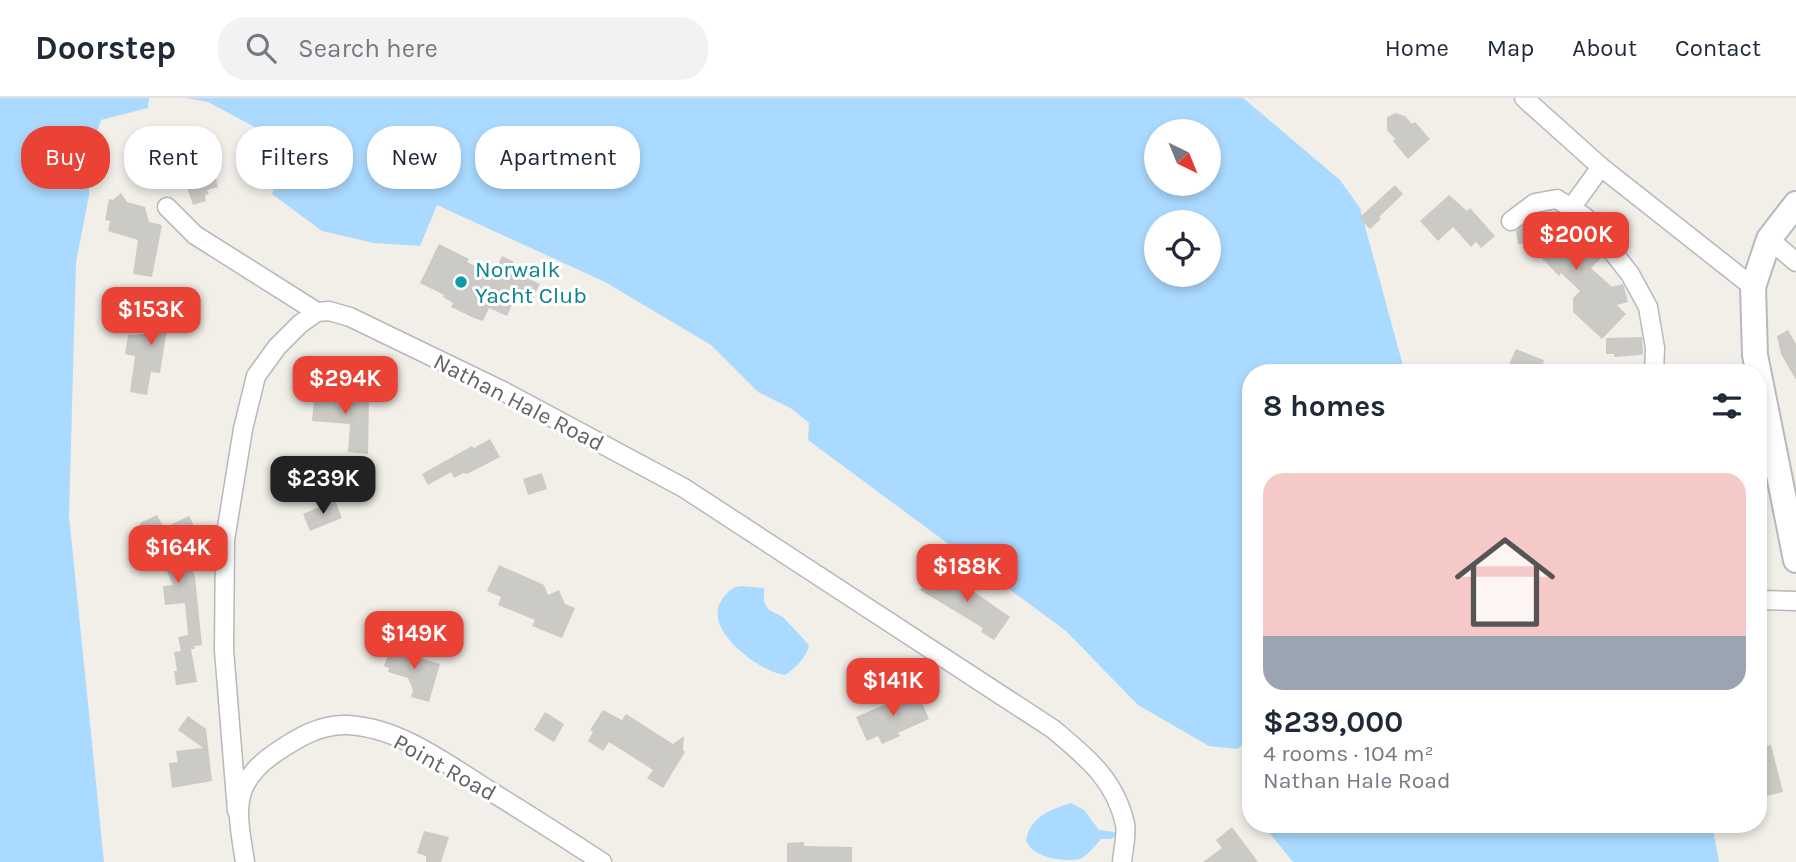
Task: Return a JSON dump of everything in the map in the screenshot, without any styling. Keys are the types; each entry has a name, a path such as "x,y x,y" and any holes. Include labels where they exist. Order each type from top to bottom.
{"main road":[{"path":"1757,364 1753,287 1769,239 1796,204"},
{"path":"1767,415 1796,560"}],"street":[{"path":"1524,98 1601,167 1753,287"},
{"path":"1571,208 1601,167"},
{"path":"1511,221 1535,203 1556,200 1585,217 1630,274 1648,307 1656,348 1655,364"},
{"path":"167,206 195,235 317,312 300,324 277,347 256,376 243,429 227,527 224,650 237,811"},
{"path":"1769,239 1796,262"},
{"name":"Nathan Hale Road","path":"317,312 329,311 361,322 503,391 684,488 1054,729 1095,765 1112,786 1125,826 1122,862"},
{"path":"1767,600 1796,601"},
{"name":"Point Road","path":"245,862 237,811 243,785 270,757 305,733 344,725 372,728 424,749 602,862"}],"water":[{"path":"0,98 149,98 148,108 101,120 99,126 21,126 21,189 89,189 76,262 69,516 104,862 0,862"},
{"path":"187,98 1243,98 1340,180 1360,208 1403,364 1242,364 1242,745 1237,749 1209,746 1138,705 1066,631 808,440 809,423 792,409 758,392 711,345 605,282 437,205 420,246 374,243 322,231 272,194 274,189 353,189 353,126 253,126 208,102"},
{"path":"741,586 764,588 764,602 769,610 783,617 809,645 800,662 785,675 761,666 725,635 719,622 718,610 723,598 731,590"},
{"path":"1071,803 1084,810 1099,830 1114,832 1116,836 1101,839 1080,859 1065,860 1041,855 1029,846 1026,840 1032,825 1049,811"},
{"path":"1269,833 1714,833 1719,862 1293,862"}],"building":[{"path":"1396,113 1405,116 1412,124 1415,122 1430,139 1408,159 1387,130 1387,117"},
{"path":"1395,185 1403,194 1370,229 1359,218"},
{"path":"188,189 211,189 207,190 209,194 205,195 206,201 193,205"},
{"path":"121,193 127,202 145,207 149,222 162,225 152,277 133,274 138,240 108,231 110,221 105,220 109,199 113,200"},
{"path":"1449,195 1467,211 1470,208 1495,236 1481,248 1476,242 1471,247 1453,227 1438,241 1420,221"},
{"path":"1555,211 1563,216 1569,225 1557,233 1579,253 1590,242 1602,257 1591,268 1612,287 1623,284 1628,302 1617,305 1626,314 1602,339 1573,312 1573,298 1580,291 1561,273 1559,276 1527,243 1518,244 1516,231 1539,214 1540,216"},
{"name":"Norwalk Yacht Club","path":"439,244 493,275 502,256 514,262 510,270 540,284 533,297 519,290 507,316 489,308 483,321 474,318 451,307 453,303 443,297 444,295 420,283"},
{"path":"157,305 178,309 180,312 177,331 167,329 160,373 151,372 147,395 130,392 135,356 125,354 128,335 145,334 148,320 152,321"},
{"path":"1788,330 1796,344 1796,380 1781,354 1777,336"},
{"path":"1642,337 1643,354 1614,357 1614,354 1606,354 1606,338"},
{"path":"1516,349 1544,360 1543,364 1509,364"},
{"path":"315,389 353,393 353,398 369,399 368,454 348,452 350,424 312,421"},
{"path":"490,439 500,457 467,474 463,473 454,478 451,472 428,485 422,474"},
{"path":"542,473 547,489 528,495 523,479"},
{"path":"335,500 342,518 310,531 303,514"},
{"path":"157,515 164,528 189,516 200,537 183,545 195,577 202,645 191,649 197,682 176,685 174,652 181,651 178,637 188,635 185,603 165,605 163,586 173,585 164,564 140,542 148,539 140,523"},
{"path":"499,565 544,585 548,595 559,590 565,604 575,608 562,638 532,626 535,620 498,605 501,597 487,591"},
{"path":"930,575 946,583 950,575 1010,617 994,640 981,632 983,628 920,590"},
{"path":"392,645 421,653 420,658 440,664 429,702 411,697 413,690 408,678 388,672 389,668 384,666"},
{"path":"917,691 929,719 898,733 900,736 882,744 878,736 867,741 856,717"},
{"path":"603,710 622,720 626,714 673,744 684,736 685,752 663,788 647,778 653,770 609,742 603,751 588,741 593,732 590,730"},
{"path":"545,712 564,724 554,742 534,730"},
{"path":"188,716 206,729 212,781 172,788 169,763 178,762 176,751 203,748 178,730"},
{"path":"1771,745 1783,792 1767,796 1767,746"},
{"path":"1232,827 1258,862 1203,862 1222,848 1216,840"},
{"path":"424,831 449,837 441,862 426,862 426,856 417,853"},
{"path":"804,842 804,846 852,847 852,862 787,862 787,843"}],"place":[{"name":"Norwalk Yacht Club","path":"461,282"}]}
